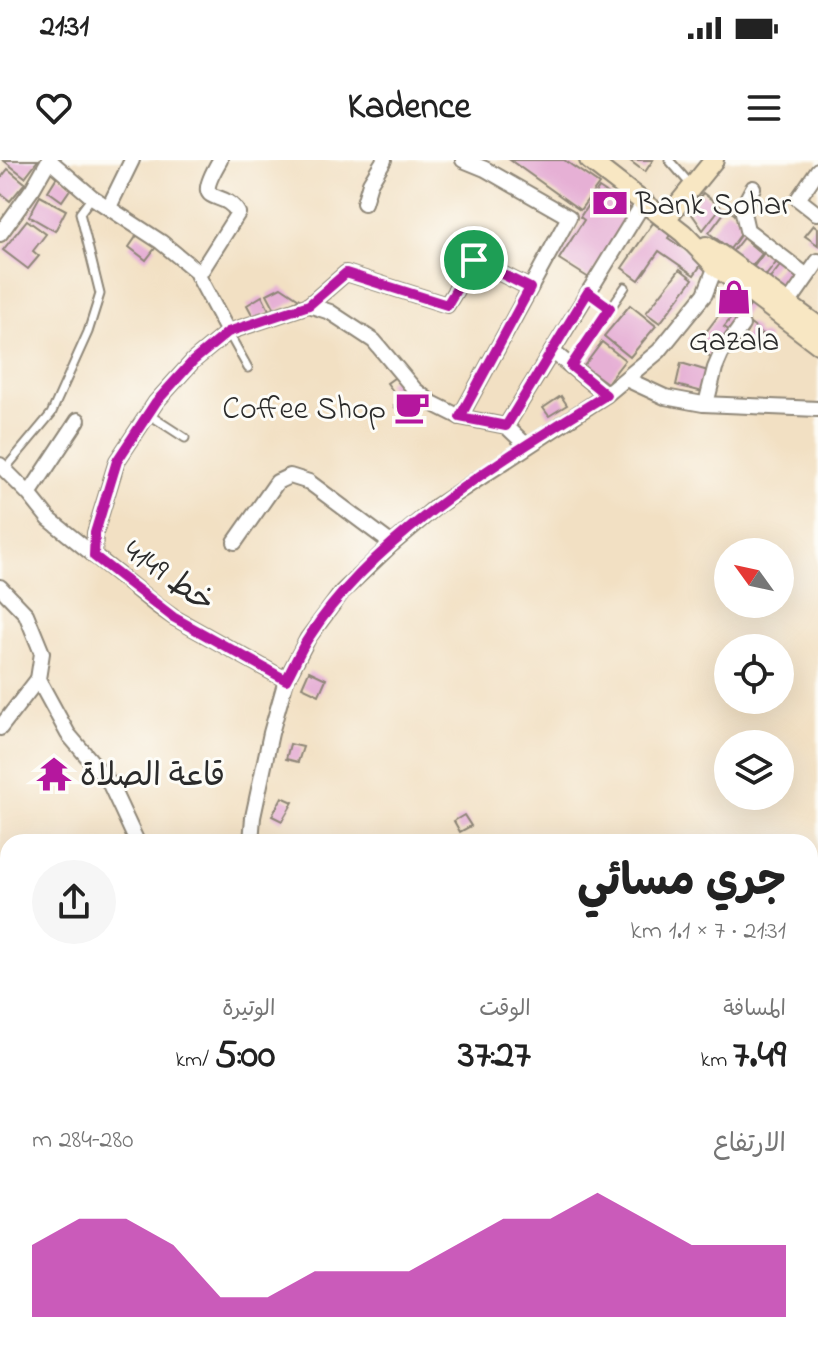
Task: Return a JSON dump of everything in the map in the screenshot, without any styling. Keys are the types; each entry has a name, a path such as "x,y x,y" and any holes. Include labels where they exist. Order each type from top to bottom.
{"main road":[{"path":"667,216 714,160"},
{"path":"596,162 667,216 718,260 741,286 818,344"},
{"path":"718,260 818,326"}],"street":[{"path":"0,234 49,160 92,197 161,242 195,270 228,332"},
{"path":"109,207 132,160"},
{"path":"198,276 237,215 235,207 210,195 207,190 209,178 220,160"},
{"path":"364,203 370,183 384,160"},
{"path":"460,417 569,217 485,169 463,160"},
{"path":"818,170 798,199 818,213"},
{"path":"753,188 742,208 747,230 807,276"},
{"path":"506,426 588,292 667,216"},
{"path":"94,556 95,533 117,461 156,402 193,361 228,332 309,305 346,273 447,305 474,260 530,288"},
{"path":"705,294 718,260"},
{"path":"788,304 818,261"},
{"path":"252,834 271,733 286,680 308,638 342,592 437,506 626,379 659,351 705,294 717,286 741,286"},
{"path":"309,305 330,312 374,341 415,390 432,403 460,417 506,426 527,446"},
{"path":"706,404 721,354 742,325"},
{"path":"552,351 606,395"},
{"path":"626,379 665,397 706,404 818,409"},
{"path":"29,494 78,420"},
{"name":"4149 خط","path":"3,467 49,519 173,617 286,680"},
{"path":"235,542 277,482 290,476 309,482 392,544"},
{"path":"0,587 26,614 42,653 38,679 2,724"},
{"path":"38,679 68,734 109,782 133,834"}],"lane":[{"path":"669,160 693,186"},
{"path":"3,467 51,414 88,332 100,294 80,213 92,197"},
{"path":"571,366 625,287"},
{"path":"588,292 610,308"},
{"path":"228,332 248,368"},
{"path":"148,414 185,438"}],"building":[{"path":"3,160 38,160 25,177"},
{"path":"510,160 564,160 599,184 580,210"},
{"path":"629,160 653,160 645,172"},
{"path":"8,169 25,183 10,201 0,193 0,179"},
{"path":"58,175 73,185 62,201 48,191"},
{"path":"599,188 633,210 589,278 559,259 584,220 580,217"},
{"path":"703,193 721,207 703,230 689,210"},
{"path":"40,196 66,210 55,231 29,216"},
{"path":"727,209 742,220 738,225 744,230 730,249 709,233"},
{"path":"27,220 46,234 33,251 39,256 28,269 3,250"},
{"path":"653,223 670,235 668,238 703,262 694,275 659,251 639,280 622,268"},
{"path":"814,225 818,228 818,245 805,236"},
{"path":"138,234 156,247 146,260 129,247"},
{"path":"743,238 762,254 751,267 732,252"},
{"path":"767,249 779,259 764,278 752,269"},
{"path":"784,261 802,275 786,295 768,281"},
{"path":"680,269 693,279 660,323 646,313"},
{"path":"281,287 299,299 276,311 267,294"},
{"path":"721,291 734,293 750,306 738,322 732,317 724,327 732,332 712,358 696,345 731,299"},
{"path":"262,296 270,312 255,320 247,305"},
{"path":"630,305 656,326 630,357 604,336"},
{"path":"749,323 760,335 762,333 769,338 760,349 756,346 751,353 739,344"},
{"path":"602,342 625,360 607,383 584,366"},
{"path":"681,363 708,371 703,392 676,385"},
{"path":"397,376 415,402 415,408 402,417 394,406 401,402 387,383"},
{"path":"561,396 567,405 549,416 543,408"},
{"path":"309,671 326,679 319,695 302,687"},
{"path":"290,744 303,747 298,762 286,759"},
{"path":"282,797 293,802 282,821 272,816"},
{"path":"464,815 471,826 460,832 454,821"}],"place":[{"name":"Bank Sohar","path":"610,203"},
{"name":"Gazala","path":"734,297"},
{"name":"Coffee Shop","path":"412,407"},
{"name":"قاعة الصلاة","path":"54,774"}],"route":[{"path":"474,260 530,288 460,417 506,426 588,292 610,308 571,366 606,395 437,506 392,544 342,592 308,638 286,680 173,617 94,556 95,533 117,461 156,402 193,361 228,332 309,305 346,273 447,305 474,260"}]}
